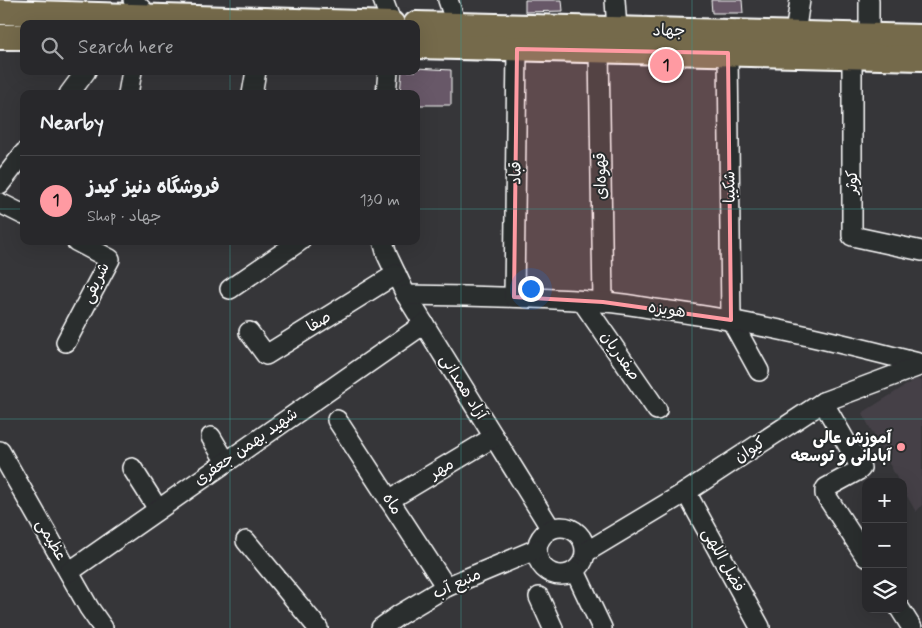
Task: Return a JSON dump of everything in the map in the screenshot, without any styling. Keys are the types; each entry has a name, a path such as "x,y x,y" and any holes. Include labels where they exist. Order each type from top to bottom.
{"main road":[{"path":"7,8 141,8 329,20"},
{"name":"جهاد","path":"420,24 922,37"},
{"path":"0,37 20,37"},
{"name":"جهاد","path":"420,46 922,58"}],"street":[{"path":"383,0 390,20"},
{"path":"448,0 457,26"},
{"path":"615,0 617,30"},
{"path":"795,34 800,0"},
{"path":"869,36 870,0"},
{"name":"قباد","path":"514,297 517,48"},
{"name":"قهوه‌ای","path":"599,50 603,302"},
{"name":"شکیبا","path":"728,53 731,320"},
{"name":"کوثر","path":"852,56 852,236 922,251"},
{"path":"71,90 83,75"},
{"path":"129,90 131,75"},
{"path":"253,90 255,75"},
{"path":"386,90 388,75"},
{"path":"0,184 20,158"},
{"path":"0,203 20,213"},
{"name":"شریفی","path":"66,342 110,258 84,245"},
{"path":"230,289 294,245"},
{"name":"آزاد همدانی","path":"385,245 406,295 551,529"},
{"name":"صفا","path":"249,332 266,355 396,274"},
{"name":"هویزه","path":"406,295 514,297 603,302 731,320 801,334 922,364"},
{"name":"صفدریان","path":"582,301 657,410"},
{"path":"731,320 759,371"},
{"name":"شهید بهمن جعفری","path":"69,572 424,324"},
{"name":"کیوان","path":"586,552 686,492 823,402 922,364"},
{"path":"823,402 861,468 826,488 825,494 862,551"},
{"name":"ماه","path":"337,420 446,587"},
{"path":"211,437 226,462"},
{"name":"مهر","path":"389,500 494,437"},
{"name":"عظیمی","path":"0,451 89,608 103,628"},
{"path":"132,468 158,509"},
{"name":"فضل اللهی","path":"686,492 760,627"},
{"path":"567,527 581,536 586,552 580,566 575,571 560,575 546,570 538,557 537,549 542,537 551,529 567,527"},
{"path":"246,541 318,628"},
{"name":"منبع آب","path":"381,628 446,587 537,549"},
{"path":"575,571 602,628"},
{"path":"539,597 552,628"},
{"path":"903,613 912,628"}],"highlighted area":[{"path":"517,49 728,53 731,320 603,302 514,297"}],"shaded area":[{"name":"آموزش عالی آبادانی و توسعه","path":"916,379 922,381 922,505 916,512 907,496 907,478 897,478 862,413"}],"building":[{"path":"525,0 562,0 563,11 525,12"},
{"path":"711,0 742,0 743,13 712,13"},
{"path":"420,68 451,70 451,105 420,105 420,90 400,90 402,75 420,75"}],"place":[{"name":"فروشگاه دنیز کیدز","path":"666,65"},
{"name":"آموزش عالی آبادانی و توسعه","path":"901,447"}]}
